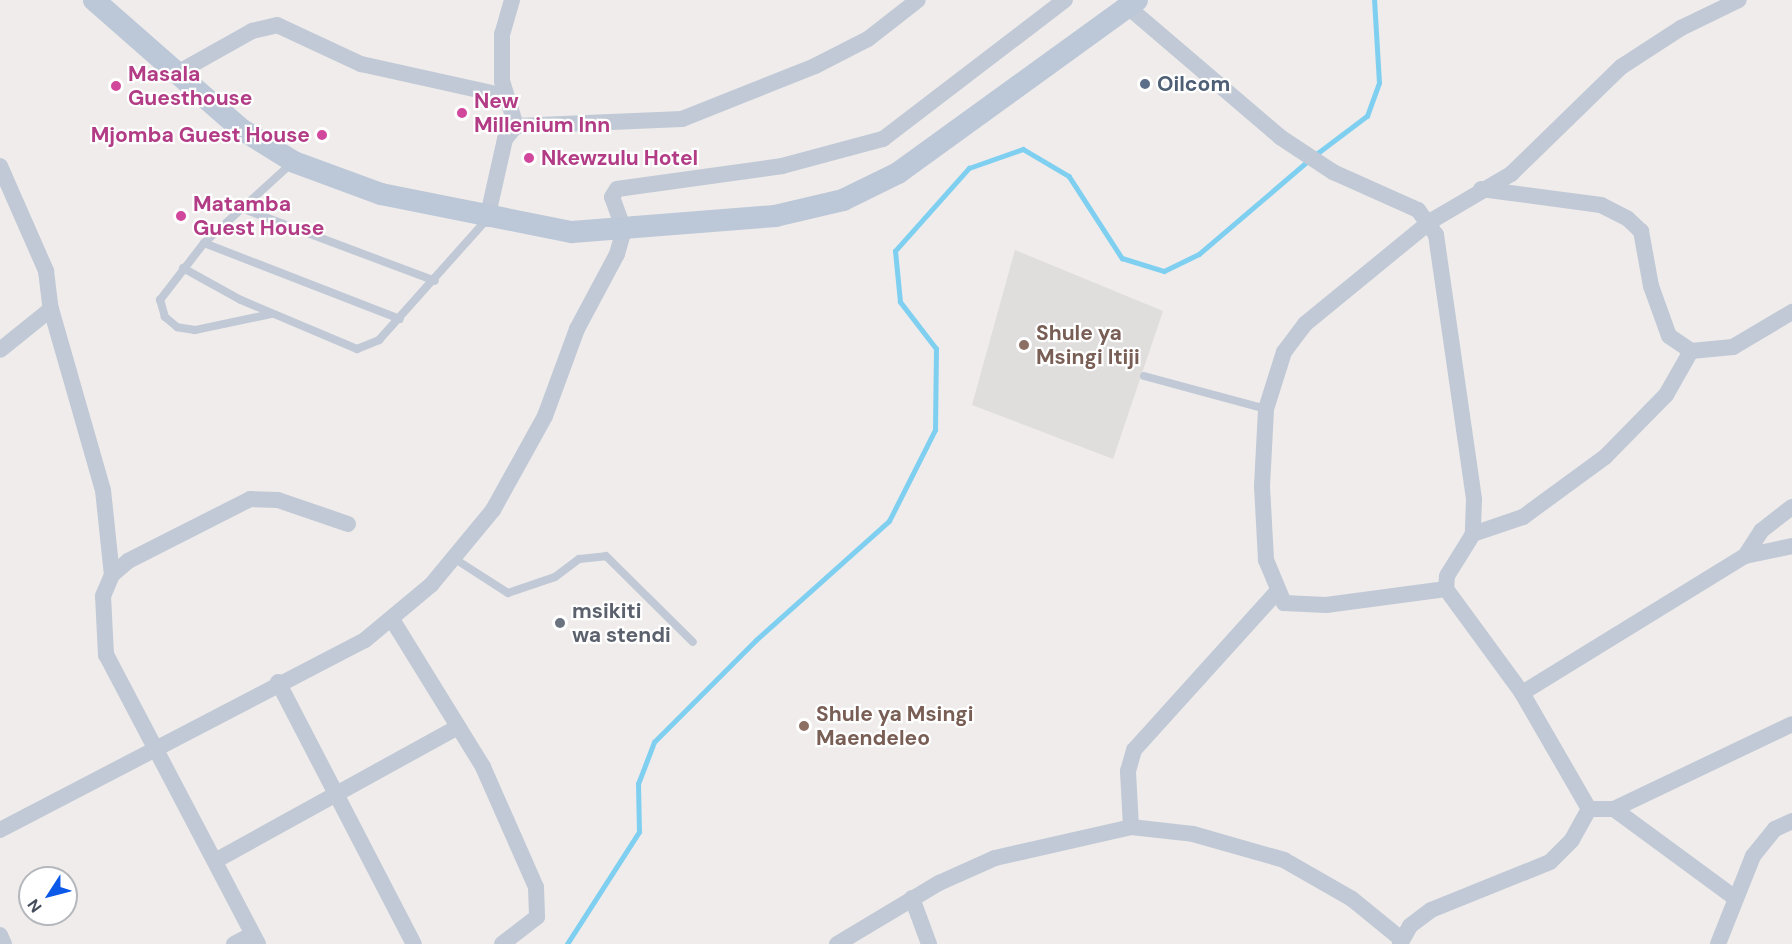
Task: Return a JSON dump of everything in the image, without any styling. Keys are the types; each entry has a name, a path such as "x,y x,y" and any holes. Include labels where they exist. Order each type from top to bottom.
{"main road":[{"path":"94,0 241,129 294,162 381,194 487,219 572,232 624,230 775,216 843,200 898,174 1132,3"}],"street":[{"path":"512,0 502,34 505,96 516,126"},
{"path":"516,126 681,119 816,66 868,39 918,0"},
{"path":"0,830 157,751 278,682 331,659 393,621 455,559 526,455 624,230 612,197 617,189 782,166 883,139 1065,0"},
{"path":"1446,589 1298,606 1284,603 1270,579 1263,528 1266,409 1273,375 1305,324 1431,221 1480,189 1510,174 1621,67 1681,27 1738,0"},
{"path":"1132,3 1280,137 1333,172 1418,210 1431,221 1453,341 1474,499 1473,534 1446,576 1446,589 1522,693 1589,809"},
{"path":"178,72 252,31 277,25 361,64 505,96"},
{"path":"487,219 506,139 516,126"},
{"path":"0,166 46,271 51,309 103,490 111,575 102,608 106,656 256,939 234,944"},
{"path":"1480,189 1601,205 1628,219 1644,241 1651,286 1669,336 1691,351 1732,347 1792,312"},
{"path":"0,350 51,309"},
{"path":"1473,534 1523,517 1605,457 1666,395 1691,351"},
{"path":"111,575 128,561 250,499 278,500 348,524"},
{"path":"1745,556 1761,531 1792,507"},
{"path":"1522,693 1745,556 1792,546"},
{"path":"1131,827 1128,771 1134,750 1277,592"},
{"path":"393,621 483,767 536,887 537,917 502,944"},
{"path":"278,682 414,944"},
{"path":"1589,809 1614,809 1792,724"},
{"path":"215,861 458,727"},
{"path":"837,944 912,898 995,858 1131,827 1193,834 1284,860 1352,899 1400,942 1431,910 1550,862 1572,840 1589,809"},
{"path":"1614,809 1734,897"},
{"path":"1718,944 1734,897 1753,856 1775,829 1792,820"},
{"path":"912,898 929,944"},
{"path":"0,935 4,944"}],"lane":[{"path":"272,314 195,330 177,327 165,316 160,300 204,243 241,207 294,162"},
{"path":"241,207 435,281"},
{"path":"183,268 272,314 357,349 379,340 400,319 487,219"},
{"path":"204,243 400,319"},
{"path":"1144,376 1266,409"},
{"path":"455,559 508,593 555,577 579,559 606,556 693,642"}],"shaded area":[{"path":"1015,250 1163,311 1113,459 972,405"}],"waterway":[{"path":"1315,155 1367,116 1379,83 1374,0"},
{"path":"567,944 639,832 638,784 654,742 756,640 889,521 935,430 936,349 900,302 895,251 969,168 1023,149 1069,176 1122,258 1164,271 1199,254 1309,160"}],"place":[{"name":"Oilcom","path":"1145,84"},
{"name":"Masala Guesthouse","path":"116,86"},
{"name":"New Millenium Inn","path":"462,113"},
{"name":"Mjomba Guest House","path":"322,135"},
{"name":"Nkewzulu Hotel","path":"529,158"},
{"name":"Matamba Guest House","path":"181,216"},
{"name":"Shule ya Msingi Itiji","path":"1024,345"},
{"name":"msikiti wa stendi","path":"560,623"},
{"name":"Shule ya Msingi Maendeleo","path":"804,726"}]}
